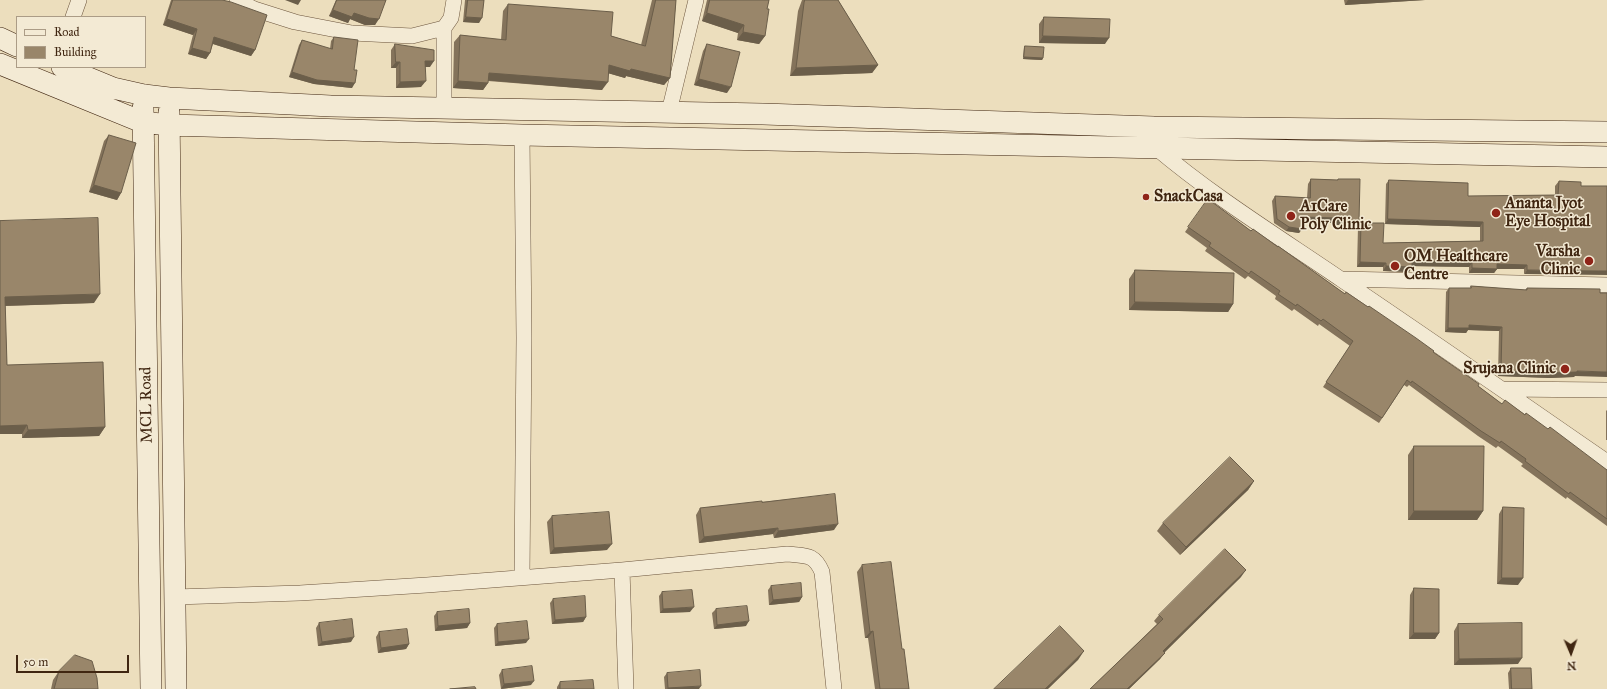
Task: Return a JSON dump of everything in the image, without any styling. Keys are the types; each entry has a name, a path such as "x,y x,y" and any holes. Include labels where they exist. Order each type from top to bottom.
{"main road":[{"path":"0,38 16,46"},
{"path":"0,64 142,122 169,125 522,135 1154,137 1607,132"},
{"path":"64,68 114,88 144,95 169,98 331,106 669,112 1154,137 1607,157"},
{"name":"MCL Road","path":"144,95 142,122 151,689"},
{"name":"MCL Road","path":"169,98 176,689"}],"street":[{"path":"73,16 79,0"},
{"path":"237,0 254,9 295,22 352,33 412,36 444,28"},
{"path":"444,107 444,28 451,18 454,0"},
{"path":"669,112 696,0"},
{"path":"522,135 524,338 522,577"},
{"path":"1154,137 1185,173 1239,212 1503,389 1607,462"},
{"path":"1341,280 1607,285"},
{"path":"1503,389 1607,390"},
{"path":"175,597 300,593 622,570 787,554 810,556 818,563 822,572 834,689"},
{"path":"622,570 626,689"}],"building":[{"path":"173,0 222,0 267,15 255,50 214,37 210,53 192,48 197,29 167,19"},
{"path":"337,0 386,0 379,19 369,18 354,13 352,17 333,10"},
{"path":"468,0 484,0 482,18 466,17"},
{"path":"656,0 676,0 670,78 631,69 630,71 609,65 608,82 489,73 488,83 458,81 460,35 506,40 508,4 613,12 611,36 645,46"},
{"path":"710,0 769,0 765,36 743,32 744,25 707,13"},
{"path":"805,0 838,0 878,65 796,68"},
{"path":"1044,17 1110,19 1109,38 1043,36"},
{"path":"334,37 358,40 354,70 357,70 355,83 317,80 292,72 302,40 332,49"},
{"path":"395,44 434,50 434,61 425,61 426,81 400,82 400,62 396,62"},
{"path":"707,44 740,52 731,87 699,79"},
{"path":"1025,46 1044,47 1043,58 1024,57"},
{"path":"109,135 136,143 121,193 94,185"},
{"path":"1311,179 1360,179 1359,221 1337,220 1337,218 1303,217 1302,229 1289,227 1277,219 1275,196 1310,198"},
{"path":"1389,180 1468,183 1468,196 1558,195 1559,181 1581,182 1581,186 1607,186 1607,271 1527,270 1527,265 1497,264 1497,269 1472,268 1472,263 1412,261 1412,267 1386,266 1386,263 1360,262 1361,223 1384,223 1383,243 1483,241 1483,222 1388,219"},
{"path":"1208,199 1251,231 1253,229 1345,294 1346,292 1368,307 1369,306 1416,338 1434,351 1433,352 1479,384 1478,386 1502,404 1505,400 1525,415 1526,413 1548,429 1550,427 1607,470 1607,519 1570,492 1569,494 1501,441 1500,443 1481,431 1412,381 1411,383 1407,380 1382,418 1326,382 1353,341 1323,319 1321,321 1297,304 1296,306 1278,294 1280,291 1251,271 1249,274 1209,246 1211,243 1188,227"},
{"path":"98,218 100,294 5,297 7,365 103,362 105,427 28,430 27,425 0,426 0,221"},
{"path":"1135,270 1234,273 1233,304 1135,302"},
{"path":"1471,286 1527,290 1527,288 1600,289 1600,293 1607,293 1607,372 1577,371 1552,373 1501,371 1502,327 1469,325 1469,328 1448,328 1449,288 1471,288"},
{"path":"1414,446 1484,446 1483,511 1414,511"},
{"path":"1230,457 1254,481 1186,547 1163,523"},
{"path":"835,494 838,524 778,531 778,528 704,537 700,508"},
{"path":"1503,507 1524,508 1523,578 1502,578"},
{"path":"609,512 612,544 554,548 552,516"},
{"path":"1225,549 1246,570 1163,651 1165,653 1127,689 1090,689 1163,619 1159,615"},
{"path":"891,562 902,649 904,649 909,689 880,689 873,631 870,632 862,565"},
{"path":"801,583 802,597 773,600 771,586"},
{"path":"1414,588 1439,589 1439,633 1414,633"},
{"path":"692,590 694,607 663,609 662,592"},
{"path":"585,596 586,617 555,620 553,599"},
{"path":"747,606 749,621 717,625 716,609"},
{"path":"469,609 470,623 438,626 437,612"},
{"path":"352,619 354,637 322,642 319,623"},
{"path":"527,621 529,639 498,642 497,624"},
{"path":"1522,623 1522,658 1459,659 1458,624"},
{"path":"1060,626 1084,651 1045,689 994,689"},
{"path":"407,629 409,644 381,648 379,632"},
{"path":"75,655 92,661 97,678 98,689 54,689 59,671"},
{"path":"532,666 534,681 504,684 502,670"},
{"path":"1511,668 1531,668 1532,689 1512,689"},
{"path":"700,670 701,686 668,688 667,673"},
{"path":"593,680 594,689 560,689 560,682"},
{"path":"475,687 476,689 450,689"}],"place":[{"name":"SnackCasa","path":"1146,197"},
{"name":"Ananta Jyot Eye Hospital","path":"1496,213"},
{"name":"A1Care Poly Clinic","path":"1291,216"},
{"name":"Varsha Clinic","path":"1589,261"},
{"name":"OM Healthcare Centre","path":"1395,266"},
{"name":"Srujana Clinic","path":"1565,369"}]}
